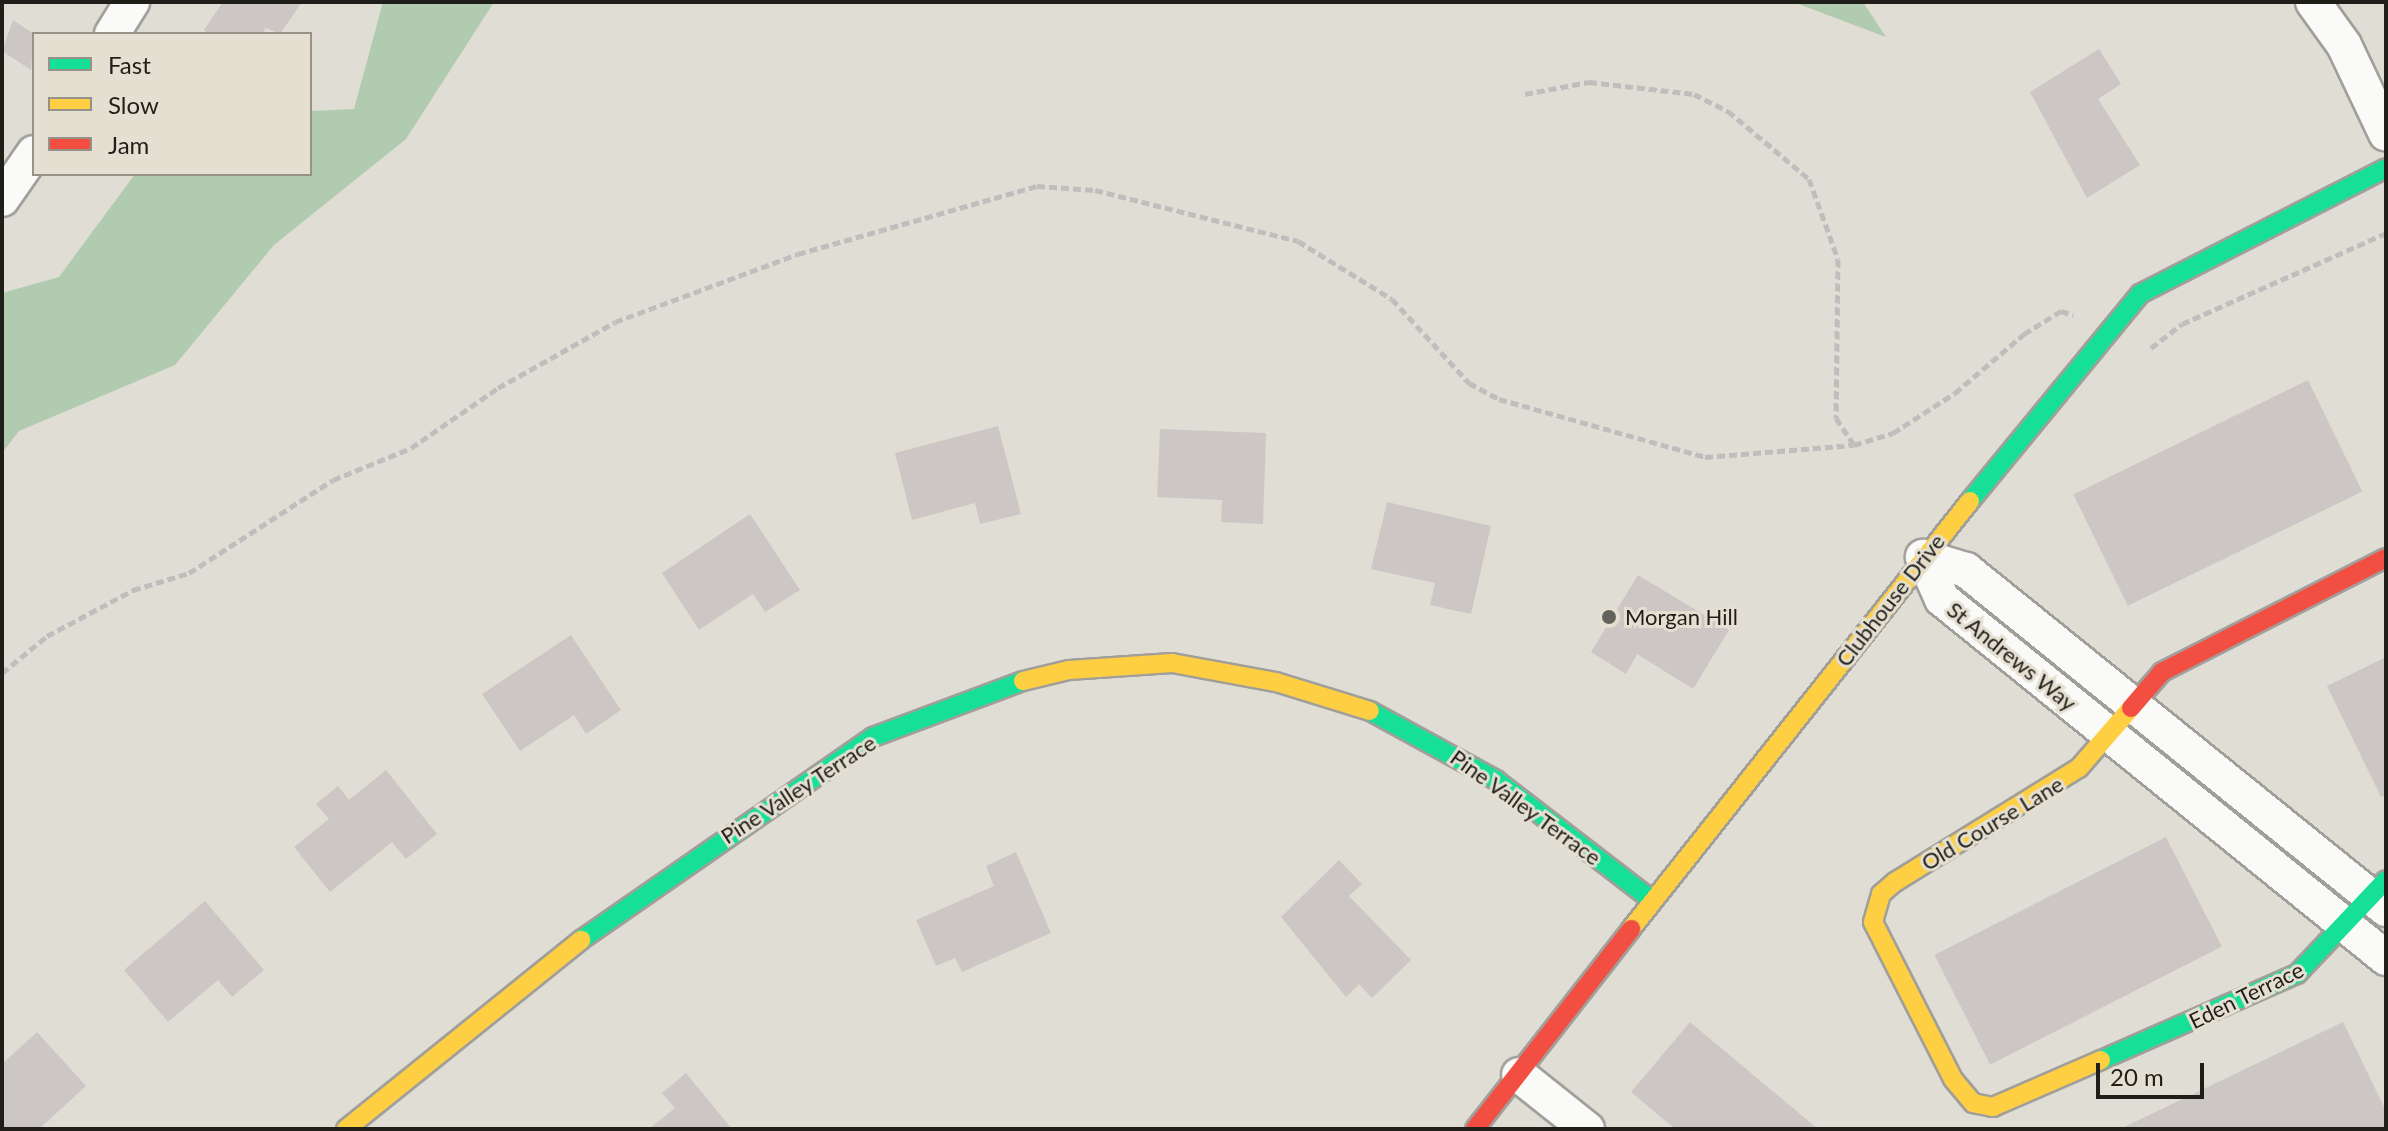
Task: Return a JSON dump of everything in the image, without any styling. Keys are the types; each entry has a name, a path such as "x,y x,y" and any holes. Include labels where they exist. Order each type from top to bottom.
{"street":[{"path":"113,32 132,2"},
{"path":"2313,2 2344,45 2386,134"},
{"path":"2,199 32,156"},
{"name":"Clubhouse Drive","path":"1475,1129 1923,557 2108,329 2177,268 2386,168"},
{"name":"St Andrews Way","path":"1923,557 1966,570 2130,703 2381,896"},
{"name":"St Andrews Way","path":"1923,557 1942,599 2386,958"},
{"name":"Old Course Lane","path":"1953,1079 1873,922 1881,894 2057,786 2108,735 2130,703 2162,672 2386,558"},
{"name":"Pine Valley Terrace","path":"346,1129 530,976 873,737 979,692 1069,670 1172,663 1276,682 1395,718 1496,780 1653,901"},
{"name":"Eden Terrace","path":"1953,1079 1973,1103 2015,1103 2297,974 2381,896"},
{"path":"1519,1075 1587,1129"}],"path":[{"path":"1525,94 1589,82 1694,94 1740,120 1809,179 1838,259 1836,418 1854,445"},
{"path":"2,673 47,636 133,590 189,573 333,480 411,448 498,388 615,322 798,254 1037,186 1095,190 1298,241 1392,299 1469,383 1499,399 1705,457 1854,445 1893,433 1955,393 2061,311 2108,329 2139,356 2182,324 2386,233"}],"green space":[{"path":"383,2 494,2 406,139 274,245 175,365 19,431 2,453 2,293 59,277 134,176 312,176 312,111 354,109"},
{"path":"1793,2 1863,2 1886,37"}],"building":[{"path":"223,2 302,2 281,32 266,28 263,32 204,30"},
{"path":"13,20 32,33 31,70 2,51"},
{"path":"2099,49 2121,84 2098,99 2140,165 2087,198 2030,92"},
{"path":"2308,380 2362,491 2128,606 2073,494"},
{"path":"998,426 1021,514 980,524 975,503 912,520 895,453"},
{"path":"1160,429 1266,433 1263,524 1221,522 1222,500 1157,497"},
{"path":"1387,502 1491,526 1471,614 1430,605 1435,583 1371,569"},
{"path":"750,514 800,590 765,612 753,594 699,630 662,573"},
{"path":"1638,575 1729,630 1693,689 1637,654 1626,674 1591,652"},
{"path":"571,635 621,710 586,734 574,715 520,751 482,694"},
{"path":"2386,657 2386,795 2381,797 2327,686"},
{"path":"386,770 437,834 406,859 392,842 330,892 294,847 329,819 316,804 338,786 349,800"},
{"path":"2166,837 2222,947 1990,1065 1934,955"},
{"path":"1016,852 1051,933 962,972 955,958 936,966 916,920 994,886 986,866"},
{"path":"1339,860 1362,884 1349,896 1411,960 1372,998 1359,984 1346,997 1281,917"},
{"path":"205,901 264,970 232,997 218,980 168,1022 124,970"},
{"path":"1690,1022 1818,1129 1675,1129 1631,1092"},
{"path":"2343,1022 2386,1111 2386,1129 2120,1129"},
{"path":"37,1032 86,1086 39,1129 2,1129 2,1064"},
{"path":"686,1073 732,1129 649,1129 675,1108 662,1093"}],"traffic: fast":[{"path":"1970,501 2140,294 2386,168"},
{"path":"581,940 873,737 1023,681"},
{"path":"1370,711 1496,780 1653,901"},
{"path":"2101,1060 2297,974 2386,880"}],"traffic: slow":[{"path":"1631,929 1970,501"},
{"path":"1023,681 1069,670 1172,663 1276,682 1370,711"},
{"path":"2101,1060 1993,1107 1973,1103 1953,1079 1873,922 1881,894 1895,882 2079,768 2131,708"},
{"path":"346,1129 581,940"}],"traffic: jam":[{"path":"2131,708 2162,672 2386,558"},
{"path":"1475,1129 1631,929"}],"place":[{"name":"Morgan Hill","path":"1609,617"}]}
